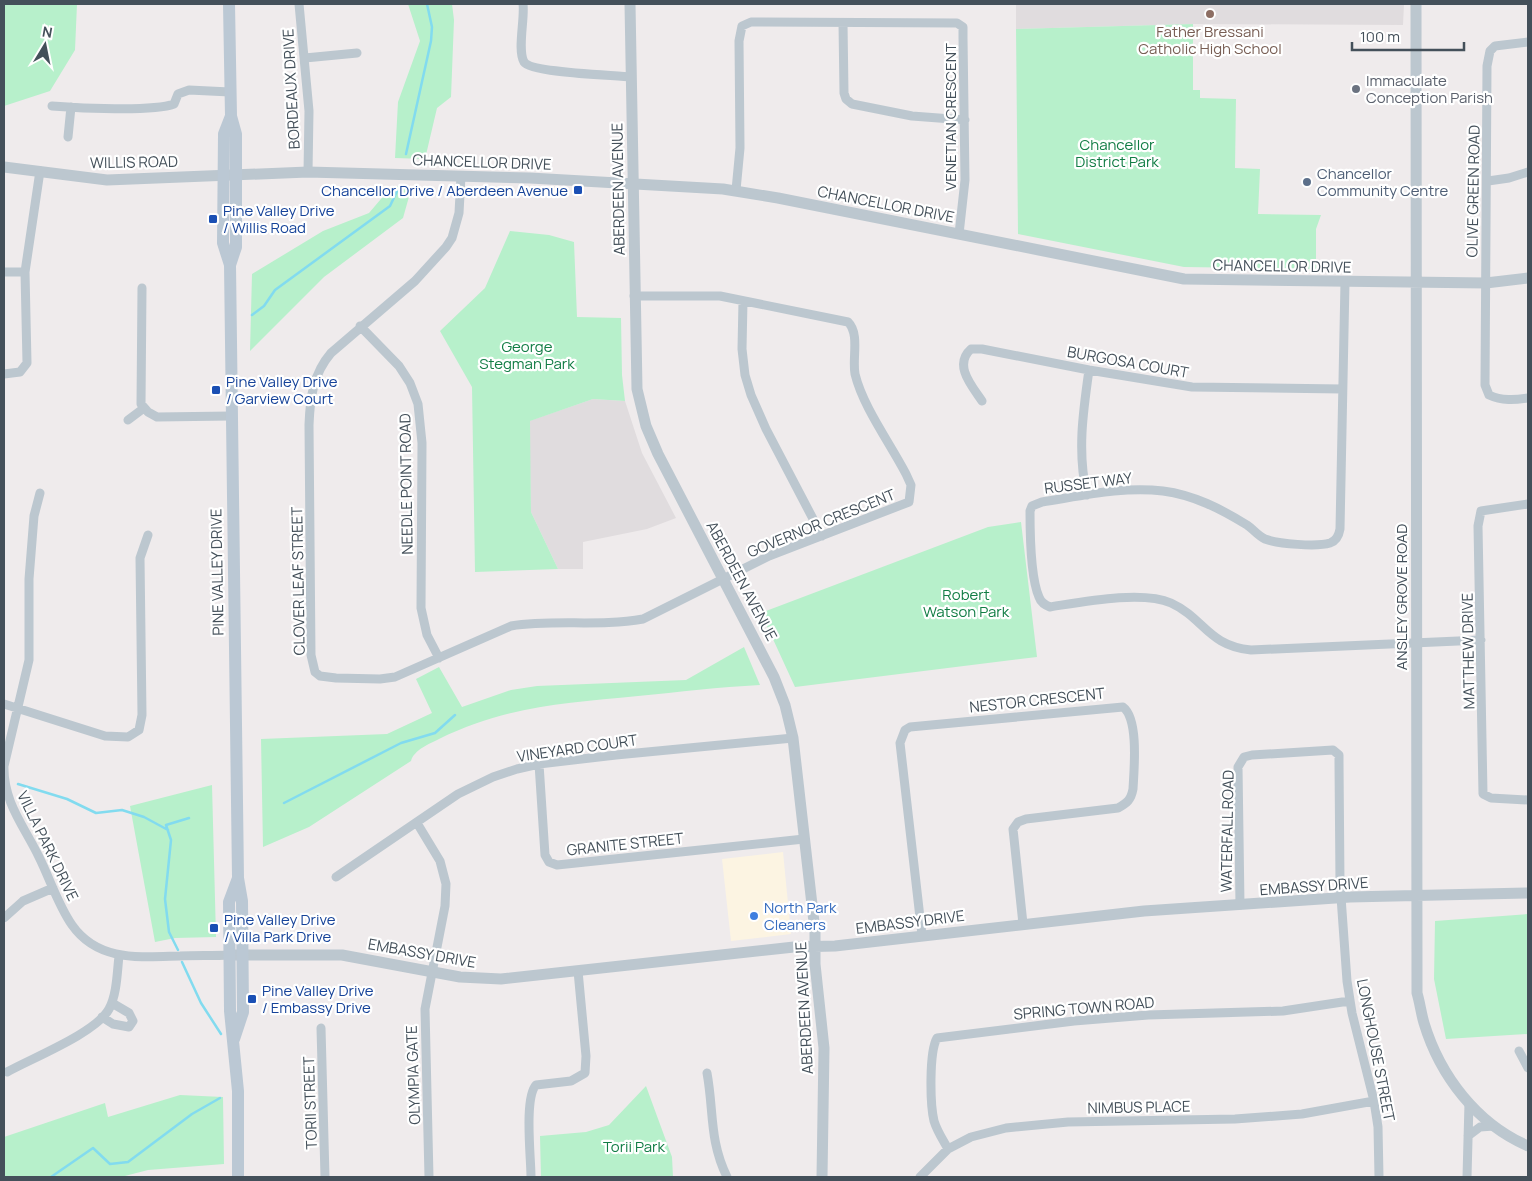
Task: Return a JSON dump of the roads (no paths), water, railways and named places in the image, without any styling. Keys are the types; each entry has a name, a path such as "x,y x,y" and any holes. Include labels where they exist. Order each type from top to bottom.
{"main road":[{"name":"PINE VALLEY DRIVE","path":"229,4 230,116 224,134 236,247 230,266 231,416 238,878 242,901 243,955 243,1012 234,1039"},
{"name":"PINE VALLEY DRIVE","path":"238,878 229,902 230,1011 238,1091 238,1177"}],"street":[{"name":"BORDEAUX DRIVE","path":"299,4 309,111 308,172"},
{"path":"523,4 522,47 524,61 527,64 550,71 631,76"},
{"name":"ABERDEEN AVENUE","path":"630,4 635,372 643,415 658,454 774,677 786,705 793,738 824,1048 822,1177"},
{"name":"ANSLEY GROVE ROAD","path":"1416,4 1417,993 1424,1023 1447,1076 1469,1103 1494,1126 1528,1146"},
{"name":"VENETIAN CRESCENT","path":"736,190 740,148 739,41 742,26 751,22 957,23 963,27 966,180 959,234"},
{"path":"843,23 844,93 846,99 852,104 912,116 965,120"},
{"name":"OLIVE GREEN ROAD","path":"1528,42 1499,45 1490,51 1487,66 1488,181 1485,386 1489,395 1499,399 1528,398"},
{"path":"305,58 357,53"},
{"path":"52,106 162,106 174,104 178,94 189,90 230,92"},
{"path":"68,138 71,107"},
{"name":"WILLIS ROAD","path":"4,167 107,180 229,174"},
{"path":"4,374 20,372 26,367 25,272 40,171"},
{"name":"CHANCELLOR DRIVE","path":"229,174 308,172 462,176 736,190 1184,279 1486,283 1528,278"},
{"path":"1488,181 1509,178 1528,172"},
{"name":"CLOVER LEAF STREET","path":"462,176 459,213 449,242 422,274 360,326 325,360 310,399 312,666 315,672 320,676 380,679 408,672 510,626 528,623 621,623 643,619 723,579"},
{"path":"4,272 25,272"},
{"name":"RUSSET WAY","path":"1344,282 1343,461 1339,536 1330,543 1271,541 1263,538 1251,528 1217,508 1184,495 1147,490 1087,495 1036,503 1030,511 1034,576 1038,596 1044,604 1050,607 1130,597 1158,599 1182,610 1221,642 1237,649 1251,650 1481,640"},
{"path":"142,288 141,404 157,417 231,416"},
{"name":"GOVERNOR CRESCENT","path":"634,296 700,296 743,301 838,319 852,327 854,335 853,360 862,393 911,485 909,502 902,506 783,550 723,579"},
{"path":"743,301 742,349 745,374 751,395 766,429 822,536"},
{"name":"NEEDLE POINT ROAD","path":"360,326 399,366 410,383 418,404 422,443 421,608 427,635 439,658"},
{"name":"BURGOSA COURT","path":"982,401 964,372 964,359 971,349 982,349 1089,370 1192,387 1342,389"},
{"path":"1087,495 1081,449 1082,419 1089,370"},
{"path":"128,420 144,408"},
{"name":"VILLA PARK DRIVE","path":"40,493 34,516 29,579 29,660 5,759 5,784 13,811 39,857 68,919 80,935 101,949 119,956 229,956"},
{"name":"MATTHEW DRIVE","path":"1528,504 1486,509 1481,511 1479,516 1483,794 1491,798 1528,800"},
{"path":"4,704 105,736 128,737 139,730 142,715 140,558 148,535"},
{"name":"NESTOR CRESCENT","path":"922,934 900,743 905,730 910,727 1003,717 1124,707 1131,715 1134,732 1133,789 1131,798 1126,804 1118,808 1026,819 1018,822 1013,829 1023,924"},
{"name":"VINEYARD COURT","path":"336,877 458,794 480,782 517,769 539,764 793,738"},
{"name":"WATERFALL ROAD","path":"1240,905 1238,767 1244,757 1252,755 1320,750 1333,750 1339,754 1342,897"},
{"name":"GRANITE STREET","path":"539,764 545,854 549,862 557,865 804,839"},
{"name":"OLYMPIA GATE","path":"417,822 440,861 446,884 446,906 425,1009 429,1177"},
{"path":"4,918 23,901 53,888"},
{"name":"EMBASSY DRIVE","path":"229,956 342,955 432,972 484,979 578,972 815,946 835,946 922,934 1144,911 1342,897 1528,893"},
{"name":"LONGHOUSE STREET","path":"1342,897 1349,1001 1374,1101 1378,1127 1379,1177"},
{"path":"7,1072 82,1033 102,1017 112,1003 119,956"},
{"path":"530,1177 530,1102 533,1088 536,1085 571,1081 585,1073 586,1056 578,972"},
{"name":"SPRING TOWN ROAD","path":"948,1149 934,1122 932,1062 933,1044 936,1038 945,1035 1074,1021 1148,1015 1283,1010 1349,1001"},
{"path":"102,1017 113,1024 129,1027 133,1021 130,1013 112,1003"},
{"name":"TORII STREET","path":"321,1028 325,1177"},
{"path":"1519,1051 1528,1068"},
{"path":"707,1073 711,1094 714,1143 727,1177"},
{"name":"NIMBUS PLACE","path":"920,1177 948,1149 971,1137 1006,1128 1068,1122 1235,1119 1262,1115 1302,1114 1374,1101"},
{"path":"1467,1177 1469,1103"},
{"path":"1468,1136 1480,1127 1494,1126"}],"waterway":[{"path":"406,154 431,41 432,27 427,4"},
{"path":"252,315 264,306 275,290 390,206 398,189"},
{"path":"284,803 401,743 435,733 455,715"},
{"path":"18,784 67,799 96,813 122,810 144,817 168,830"},
{"path":"178,950 169,932 165,899 171,840 166,825 189,818"},
{"path":"182,962 201,1003 221,1034"},
{"path":"51,1177 93,1148 110,1164 128,1162 192,1114 220,1098"}],"place":[{"name":"Father Bressani Catholic High School","path":"1210,14"},
{"name":"Immaculate Conception Parish","path":"1356,89"},
{"name":"Chancellor Community Centre","path":"1307,182"},
{"name":"Chancellor Drive / Aberdeen Avenue","path":"578,190"},
{"name":"Pine Valley Drive / Willis Road","path":"213,219"},
{"name":"Pine Valley Drive / Garview Court","path":"216,390"},
{"name":"North Park Cleaners","path":"754,916"},
{"name":"Pine Valley Drive / Villa Park Drive","path":"214,928"},
{"name":"Pine Valley Drive / Embassy Drive","path":"252,999"}],"park label":[{"name":"Chancellor District Park","path":"1117,152"},
{"name":"George Stegman Park","path":"527,354"},
{"name":"Robert Watson Park","path":"966,602"},
{"name":"Torii Park","path":"634,1146"}]}
